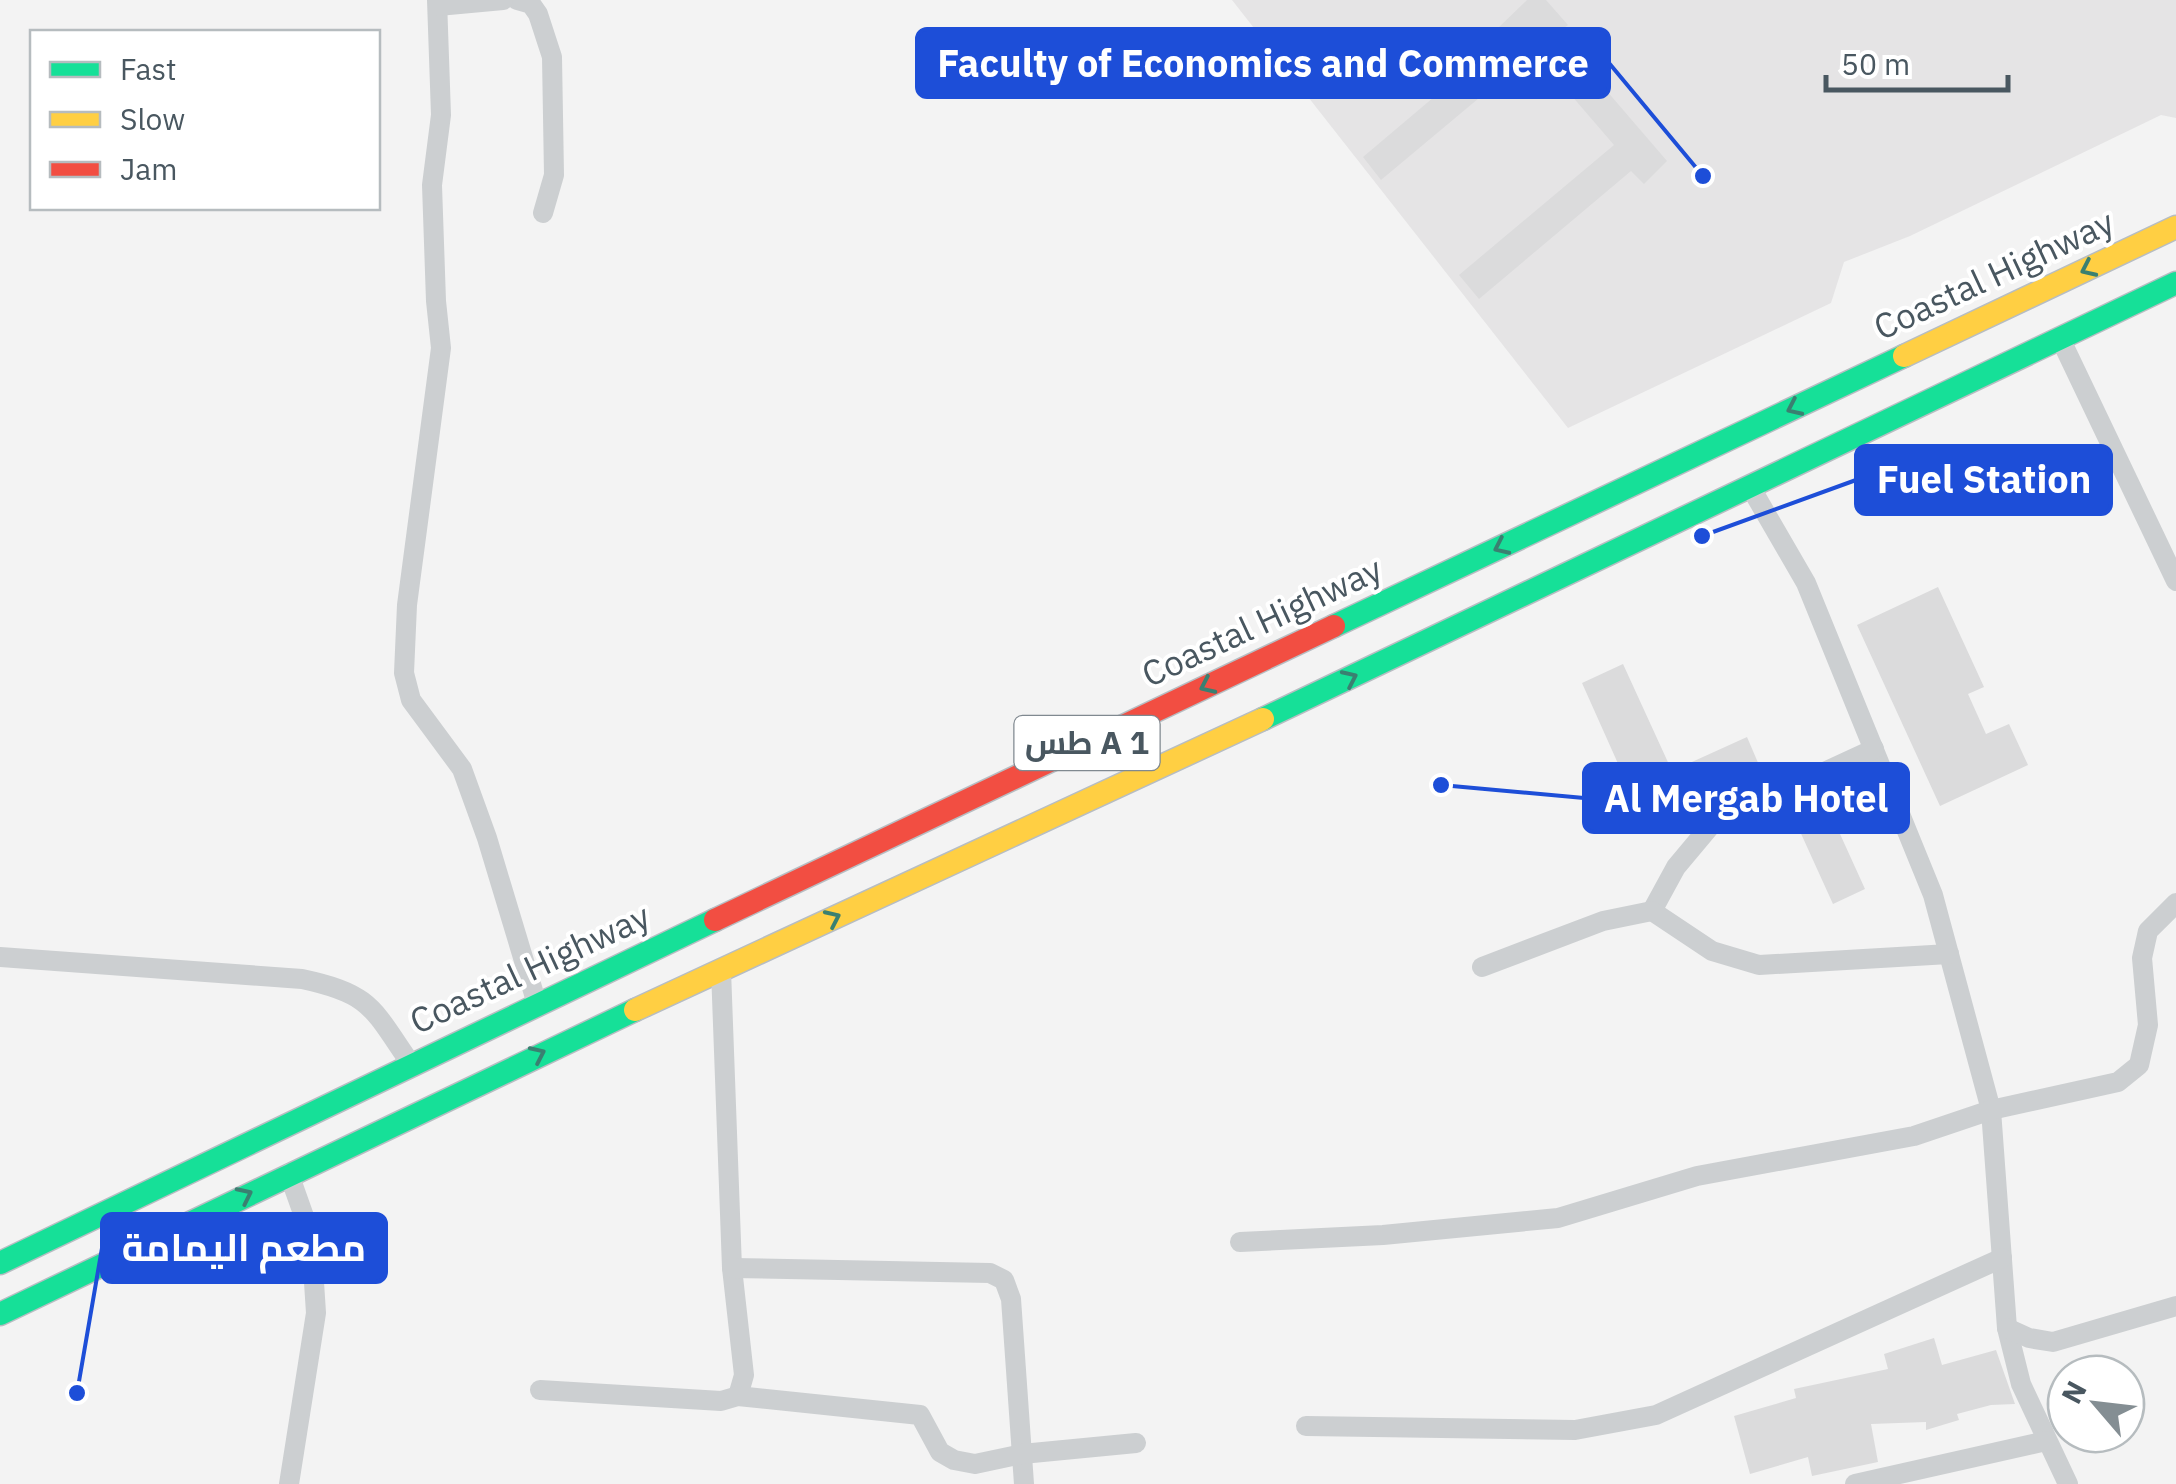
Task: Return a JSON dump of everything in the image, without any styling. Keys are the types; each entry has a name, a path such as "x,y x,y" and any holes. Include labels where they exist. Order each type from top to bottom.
{"highway":[{"name":"Coastal Highway","path":"0,1264 411,1064 2176,227"},
{"name":"طس A 1","path":"0,1314 720,970 1752,488 2176,282"}],"street":[{"path":"503,0 438,3 441,115 432,185 441,348 407,606 404,673 410,700 462,769 488,838 537,1004"},
{"path":"517,0 531,4 538,14 552,56 554,175 543,213"},
{"path":"2060,338 2176,581"},
{"path":"1752,488 1806,582 1934,894 1991,1110 2008,1328 2021,1384 2046,1442 1855,1484"},
{"path":"1652,910 1676,867 1712,824 1874,749"},
{"path":"1240,1242 1382,1235 1558,1218 1697,1176 1914,1136 1991,1110 2118,1082 2140,1065 2148,1025 2142,958 2148,931 2176,903"},
{"path":"1482,967 1603,921 1652,910 1712,952 1759,965 1949,954"},
{"path":"0,957 184,968 336,986 367,1001 411,1064"},
{"path":"720,970 732,1268 744,1375 738,1396"},
{"path":"288,1174 311,1236 316,1314 289,1484"},
{"path":"1306,1426 1576,1430 1656,1414 2002,1258"},
{"path":"732,1268 990,1273 1004,1280 1011,1298 1024,1484"},
{"path":"2008,1328 2029,1338 2053,1342 2176,1306"},
{"path":"540,1390 720,1401 738,1396 920,1416 940,1452 974,1464 1022,1454 1136,1443"},
{"path":"2052,1454 2068,1484"}],"shaded area":[{"path":"1232,0 2176,0 2176,118 2161,115 1910,236 1844,262 1831,303 1568,428"}],"building":[{"path":"1527,0 1546,0 1568,25 1557,33 1667,161 1644,184 1631,171 1479,299 1459,275 1614,145 1534,52 1381,180 1363,157 1505,37 1498,28"},
{"path":"1938,587 1984,687 1968,694 1986,734 2009,724 2028,765 1940,806 1857,625"},
{"path":"1623,664 1672,771 1747,737 1762,772 1645,824 1582,683"},
{"path":"1830,812 1865,889 1833,904 1798,827"},
{"path":"1934,1338 1942,1365 1996,1350 2015,1404 1991,1405 1957,1414 1959,1420 1926,1430 1926,1422 1871,1424 1878,1462 1812,1476 1808,1457 1750,1474 1734,1416 1796,1398 1794,1389 1888,1369 1884,1354"}],"traffic: fast":[{"path":"1263,719 2176,283"},
{"path":"1334,626 1904,356"},
{"path":"0,1263 715,920"},
{"path":"0,1314 635,1010"}],"traffic: slow":[{"path":"1904,356 2176,227"},
{"path":"635,1010 1263,719"}],"traffic: jam":[{"path":"715,920 1334,626"}],"place":[{"name":"Faculty of Economics and Commerce","path":"1703,176"},
{"name":"Fuel Station","path":"1702,536"},
{"name":"Al Mergab Hotel","path":"1441,785"},
{"name":"مطعم اليمامة","path":"77,1393"}]}
